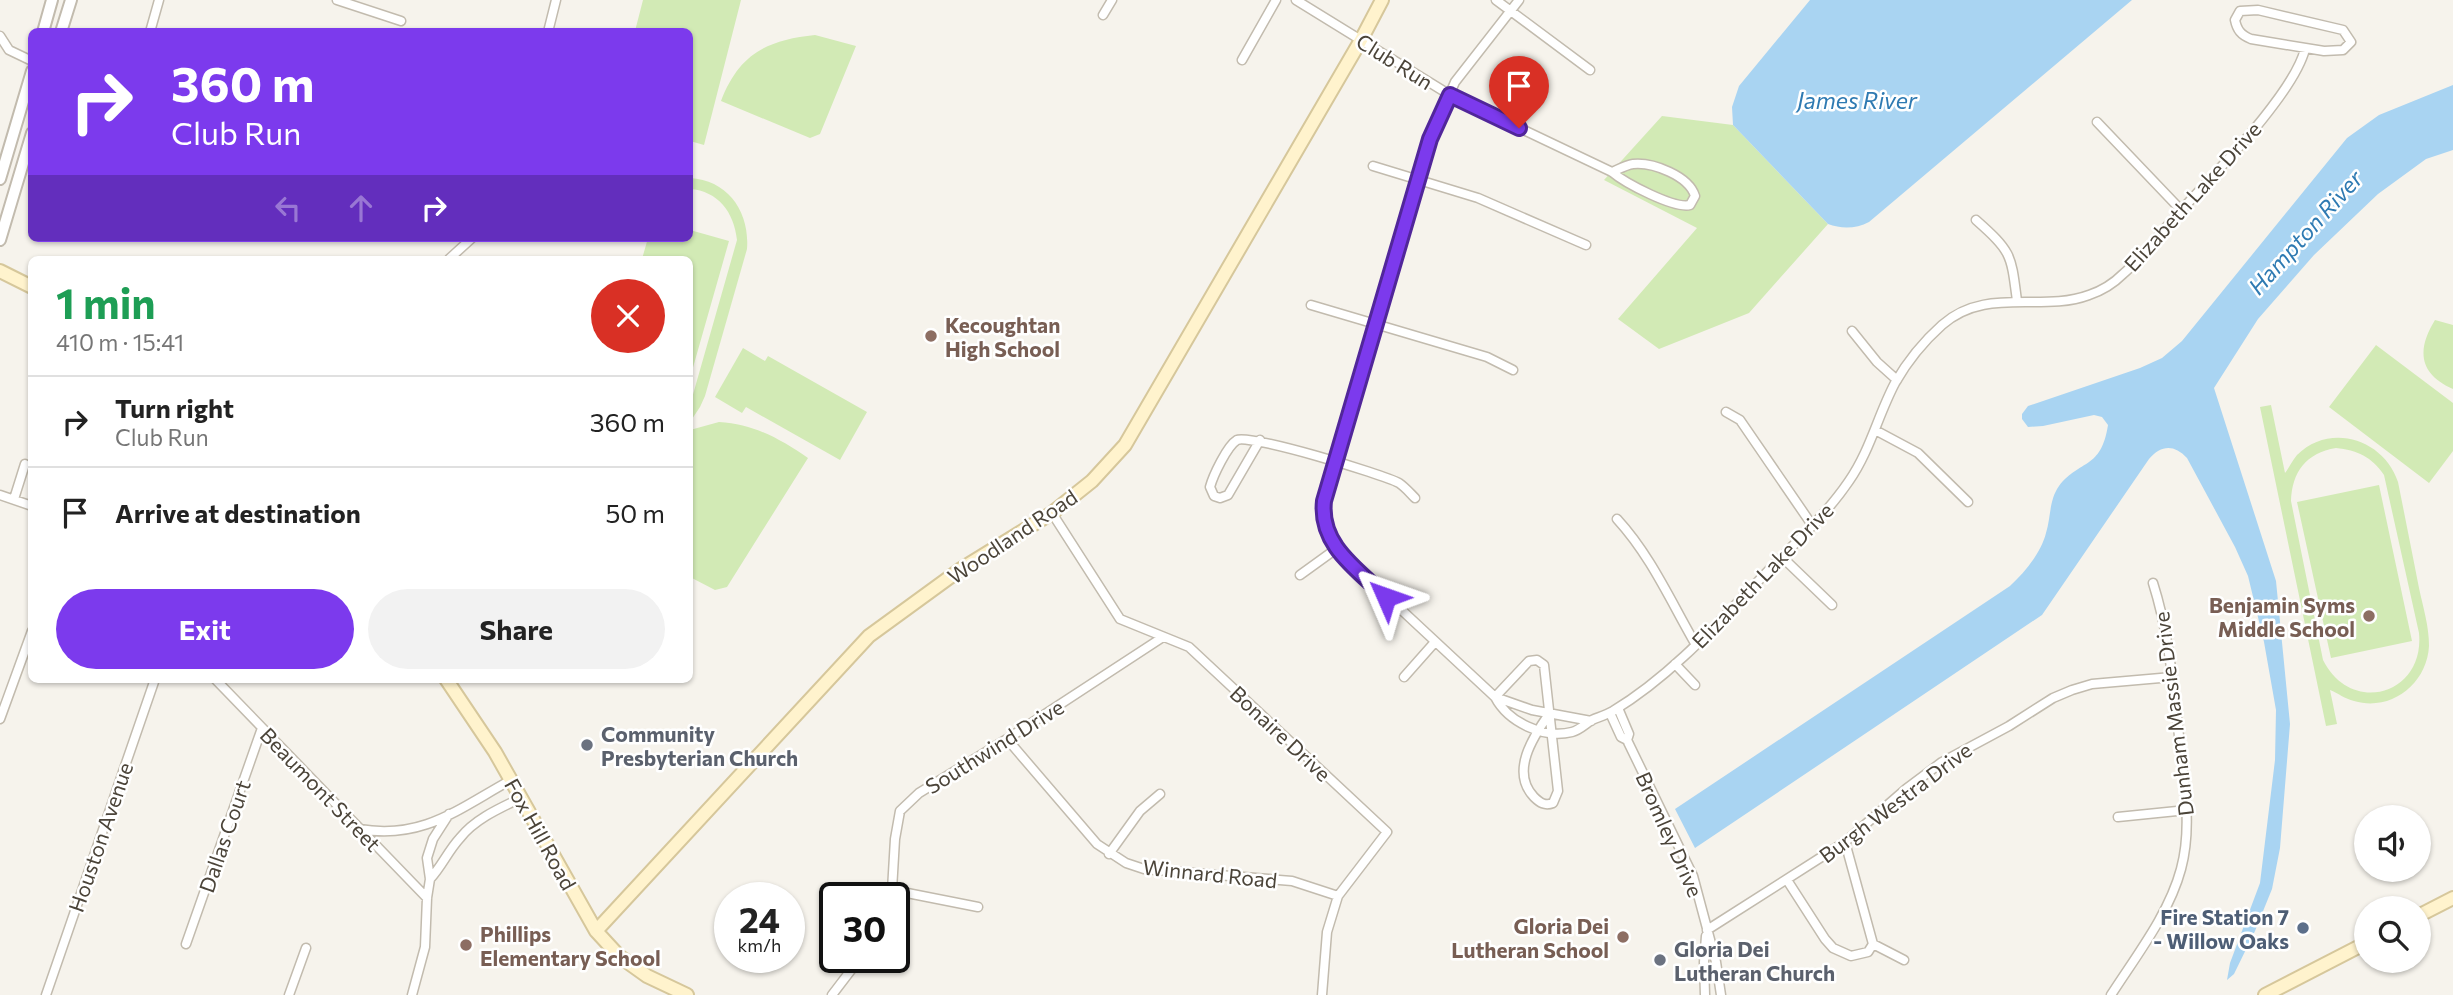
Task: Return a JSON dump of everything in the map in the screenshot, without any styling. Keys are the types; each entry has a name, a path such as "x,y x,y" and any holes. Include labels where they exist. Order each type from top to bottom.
{"main road":[{"name":"Woodland Road","path":"596,931 869,636 961,569 1052,513 1092,481 1125,445 1382,0"},
{"path":"0,271 28,285"},
{"name":"Fox Hill Road","path":"449,683 511,780 596,931 619,956 647,976 687,995"},
{"path":"2431,909 2453,898"},
{"path":"2265,995 2354,949"}],"street":[{"path":"44,28 52,0"},
{"path":"62,28 71,0"},
{"path":"151,28 159,0"},
{"path":"337,0 401,21"},
{"path":"549,28 556,0"},
{"path":"1103,15 1112,0"},
{"path":"1242,60 1276,0"},
{"name":"Club Run","path":"1296,0 1450,95 1612,172 1623,181 1679,205 1690,205 1695,196 1688,182 1658,169 1635,164 1612,172"},
{"path":"1496,0 1590,70"},
{"name":"Elizabeth Lake Drive","path":"1519,0 1455,82 1430,139 1322,513 1329,538 1336,549 1495,697 1501,709 1515,720 1538,730 1551,732 1571,732 1614,710 1675,664 1812,526 1849,481 1897,380 1941,326 1959,312 1983,304 2071,300 2090,295 2124,274 2264,116 2301,63 2305,49"},
{"path":"2258,10 2343,30 2351,42 2343,50 2305,49 2251,39 2236,28 2235,20 2240,11 2258,10"},
{"path":"0,36 9,50 28,59"},
{"path":"0,179 28,84"},
{"path":"2097,122 2181,210"},
{"path":"0,240 28,146"},
{"path":"1373,166 1478,198 1586,245"},
{"path":"1976,220 2003,244 2010,256 2017,301"},
{"path":"452,256 468,242"},
{"path":"1311,305 1487,357 1513,370"},
{"path":"1852,331 1877,362 1897,380"},
{"path":"1726,412 1740,420 1812,526"},
{"path":"1875,429 1918,453 1968,502"},
{"path":"1260,440 1228,495 1220,498 1214,495 1210,490 1212,480 1230,447 1239,439 1260,440 1398,483 1415,498"},
{"path":"13,499 24,464"},
{"path":"0,495 28,505"},
{"name":"Bonaire Drive","path":"1052,513 1120,619 1189,647 1387,832 1338,896 1327,932 1322,995"},
{"path":"1617,519 1658,576 1696,645"},
{"path":"1300,575 1336,549"},
{"path":"1782,557 1832,605"},
{"name":"Dunham Massie Drive","path":"2111,995 2172,893 2181,870 2186,843 2187,810 2172,677 2163,614 2153,583"},
{"name":"Southwind Drive","path":"892,882 900,811 919,793 1163,637"},
{"path":"0,719 28,642"},
{"path":"1404,677 1435,642"},
{"path":"1495,697 1526,664 1537,660 1545,668 1558,792 1553,803 1547,805 1539,802 1530,792 1524,777 1525,758 1549,714"},
{"name":"Elizabeth Lake Drive","path":"1675,664 1695,685"},
{"name":"Burgh Westra Drive","path":"1707,930 1845,842 1942,762 2009,726 2053,698 2092,684 2172,677"},
{"name":"Houston Avenue","path":"46,995 154,683"},
{"name":"Beaumont Street","path":"219,683 427,898"},
{"name":"Elizabeth Lake Drive","path":"1495,697 1549,714 1591,721"},
{"name":"Bromley Drive","path":"1614,710 1621,737 1627,740 1693,876 1716,962 1721,995"},
{"name":"Dallas Court","path":"186,944 262,728"},
{"name":"Winnard Road","path":"1007,739 1087,833 1109,854 1126,863 1144,869 1292,881 1338,896"},
{"path":"359,829 387,833 426,826 511,780"},
{"path":"1109,854 1140,811 1160,794"},
{"path":"430,879 462,835 485,817 521,797"},
{"path":"2118,817 2187,810"},
{"path":"412,995 424,956 430,879 427,858 438,829 449,814"},
{"path":"1845,842 1873,944 1904,960"},
{"path":"1787,880 1833,948 1851,956 1868,952 1873,944"},
{"path":"910,897 978,907"},
{"name":"Bromley Drive","path":"1706,995 1704,962 1707,930"},
{"path":"289,995 306,948"},
{"path":"832,995 849,973"}],"green space":[{"path":"643,0 741,0 704,145 693,142 693,28 636,28"},
{"path":"815,35 856,46 820,134 810,138 721,101 737,72 757,52 783,41"},
{"path":"1662,116 1733,125 1828,224 1749,313 1659,349 1618,319 1697,228 1604,180"},
{"path":"693,178 715,185 734,200 745,223 747,249 705,396 693,418 693,394 737,240 732,220 723,205 709,194 693,190"},
{"path":"693,231 729,241 693,367 693,256 643,256 647,242 693,242"},
{"path":"2435,320 2453,325 2453,389 2433,376 2424,360 2425,341"},
{"path":"2376,345 2453,403 2453,451 2429,483 2329,407"},
{"path":"743,348 765,361 768,356 867,412 840,460 746,407 742,413 715,397"},
{"path":"2271,405 2285,473 2297,455 2310,445 2325,439 2340,438 2355,440 2381,455 2398,482 2427,624 2427,660 2422,672 2405,692 2381,702 2354,701 2330,690 2337,724 2326,726 2260,407","holes":["2344,449 2369,459 2384,475 2419,633 2418,654 2410,671 2399,684 2384,691 2367,692 2351,688 2335,677 2323,660 2291,501 2294,481 2309,459 2325,451"]},
{"path":"719,422 744,426 766,434 808,458 727,587 715,590 693,579 693,429"},
{"path":"2379,485 2412,641 2331,658 2297,502"}],"water":[{"name":"James River","path":"1810,0 2132,0 1869,222 1849,228 1828,224 1733,125 1732,107 1739,86"},
{"name":"Hampton River","path":"2453,85 2453,150 2426,159 2378,194 2314,255 2258,319 2214,388 2276,581 2290,724 2280,848 2272,889 2234,974 2227,980 2230,963 2260,883 2275,760 2276,710 2264,642 2248,576 2187,458 2172,448 2158,451 2149,459 2042,615 1695,848 1675,809 2010,586 2032,562 2044,540 2056,491 2067,477 2095,457 2105,439 2108,425 2102,417 2094,415 2028,427 2022,414 2028,406 2162,358 2182,341 2347,138 2379,115"}],"place":[{"name":"Kecoughtan High School","path":"931,336"},
{"name":"Benjamin Syms Middle School","path":"2369,616"},
{"name":"Community Presbyterian Church","path":"587,745"},
{"name":"Fire Station 7 - Willow Oaks","path":"2303,928"},
{"name":"Gloria Dei Lutheran School","path":"1623,937"},
{"name":"Phillips Elementary School","path":"466,945"},
{"name":"Gloria Dei Lutheran Church","path":"1660,960"}],"route":[{"path":"1386,597 1336,549 1324,522 1324,501 1430,139 1450,95 1519,128"}]}
